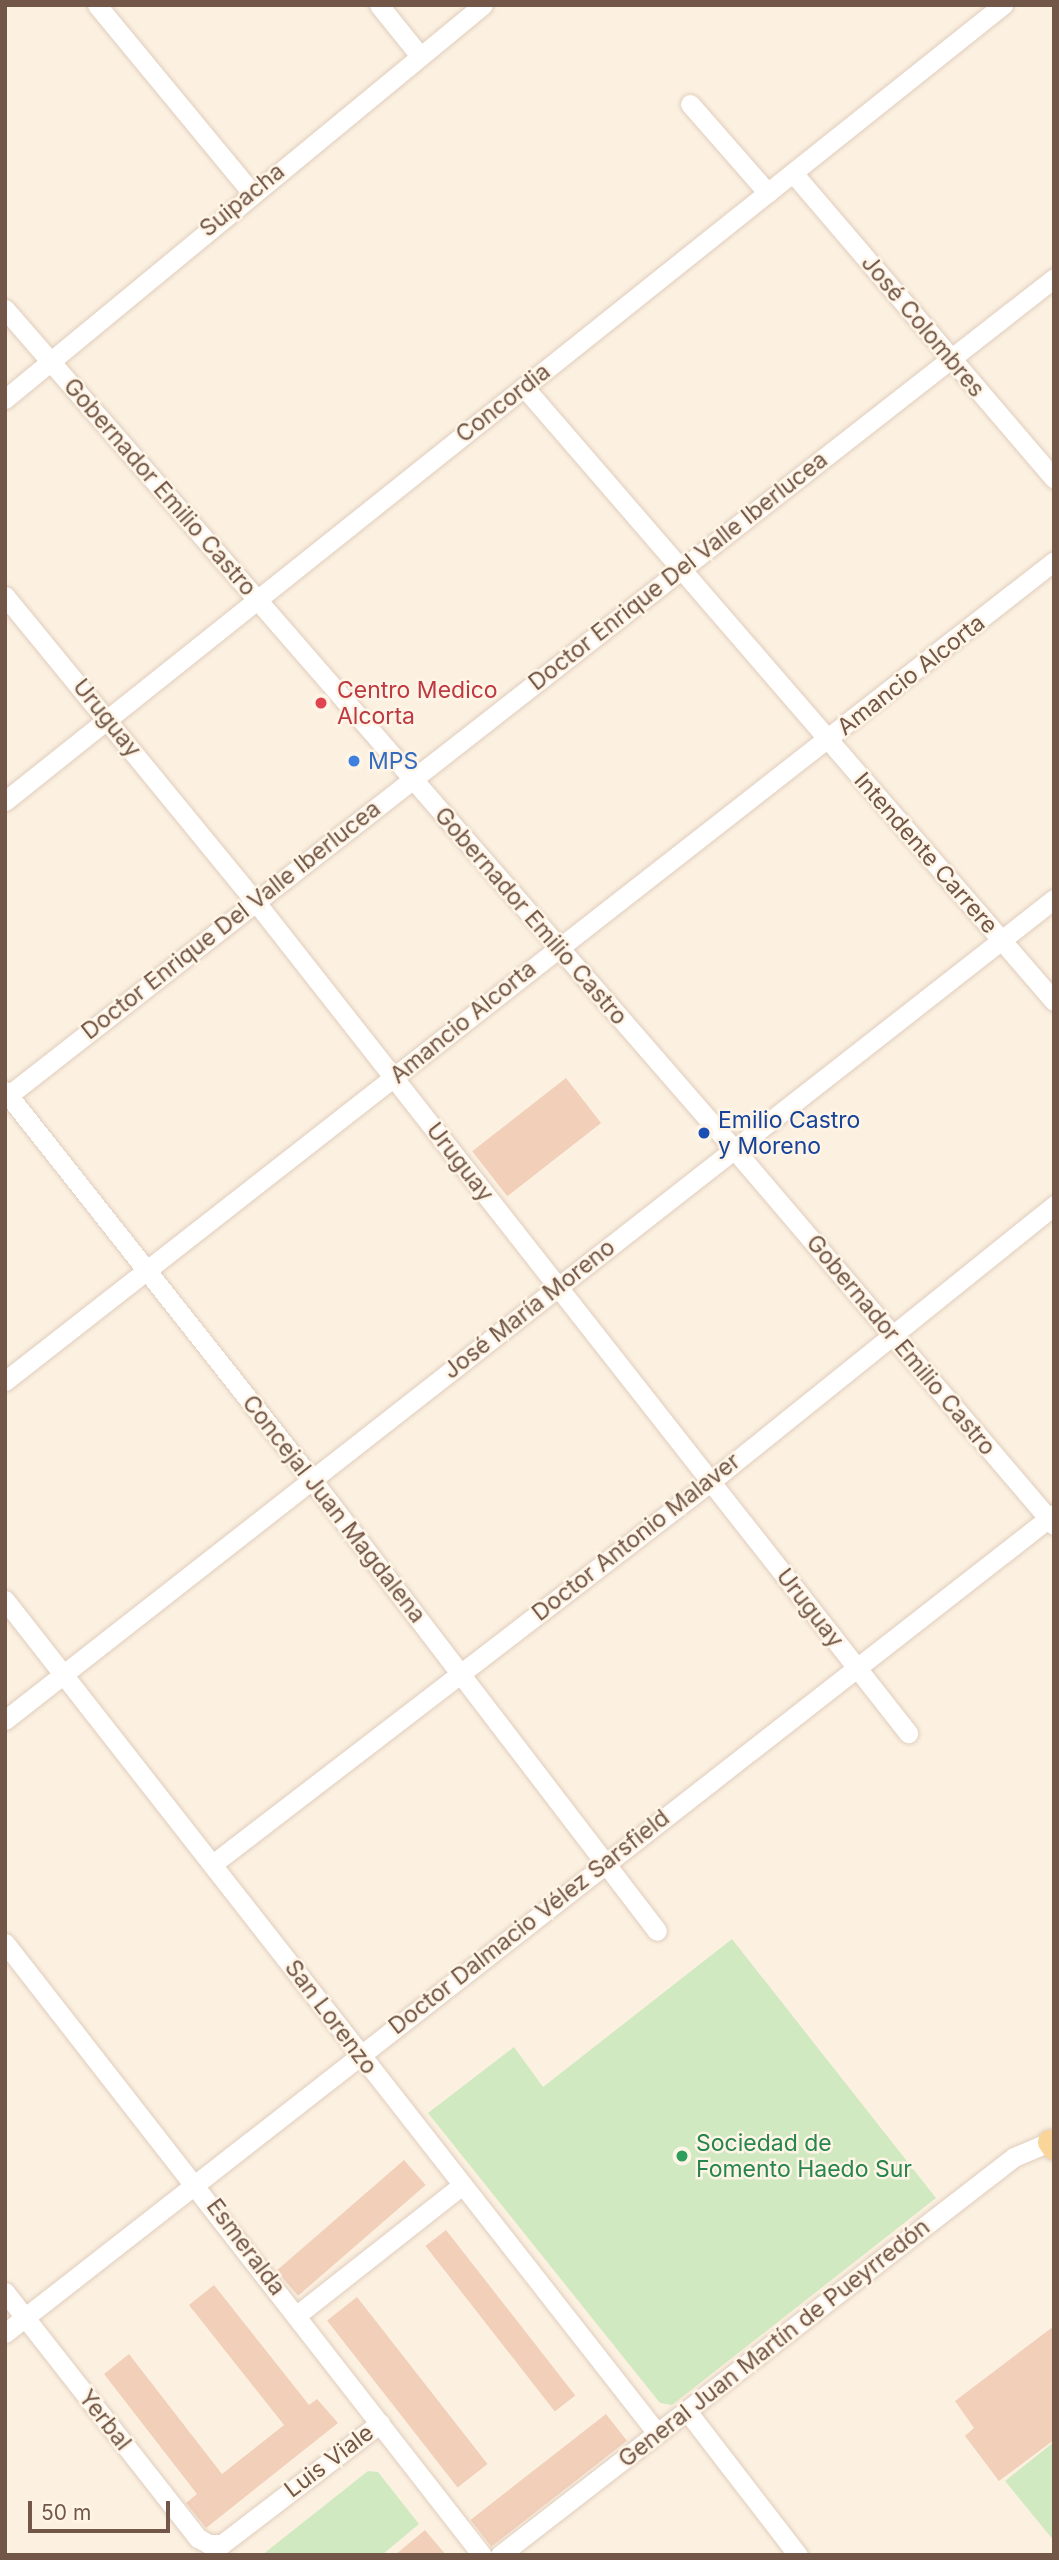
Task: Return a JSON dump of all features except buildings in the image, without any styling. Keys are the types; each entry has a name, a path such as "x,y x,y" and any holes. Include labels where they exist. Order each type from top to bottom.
{"street":[{"path":"97,5 251,192"},
{"path":"379,5 419,56"},
{"name":"Suipacha","path":"5,399 251,192 483,5"},
{"name":"Concordia","path":"5,801 257,597 1003,5"},
{"path":"690,104 768,193"},
{"name":"José Colombres","path":"793,173 1054,479"},
{"name":"Doctor Enrique Del Valle Iberlucea","path":"6,1095 1054,278"},
{"name":"Gobernador Emilio Castro","path":"5,309 257,597 410,778 1052,1519"},
{"name":"Intendente Carrere","path":"524,387 1054,1002"},
{"name":"Amancio Alcorta","path":"5,1381 1054,561"},
{"name":"Uruguay","path":"5,596 254,901 908,1733"},
{"name":"José María Moreno","path":"5,1720 65,1676 558,1286 1054,899"},
{"name":"Concejal Juan Magdalena","path":"6,1095 313,1481 657,1931"},
{"name":"Doctor Antonio Malaver","path":"214,1863 710,1482 1054,1205"},
{"name":"Doctor Dalmacio Vélez Sarsfield","path":"5,2333 358,2053 1052,1519"},
{"name":"San Lorenzo","path":"5,1600 214,1863 358,2053 657,2433"},
{"name":"Esmeralda","path":"5,1942 195,2181 482,2555"},
{"name":"General Juan Martín de Pueyrredón","path":"500,2555 1014,2157 1052,2143"},
{"path":"297,2315 461,2185"},
{"name":"Yerbal","path":"5,2292 198,2538 209,2544"},
{"path":"687,2411 798,2555"},
{"name":"Luis Viale","path":"209,2544 222,2543 380,2423"}],"green space":[{"name":"Sociedad de Fomento Haedo Sur","path":"732,1939 936,2198 672,2405 660,2403 428,2113 514,2047 543,2087"},
{"path":"1054,2442 1054,2541 1005,2481"},
{"path":"368,2471 378,2472 419,2524 382,2555 262,2555"}],"place":[{"name":"Centro Medico Alcorta","path":"321,703"},
{"name":"MPS","path":"354,761"},
{"name":"Emilio Castro y Moreno","path":"704,1133"},
{"name":"Sociedad de Fomento Haedo Sur","path":"682,2156"}]}
